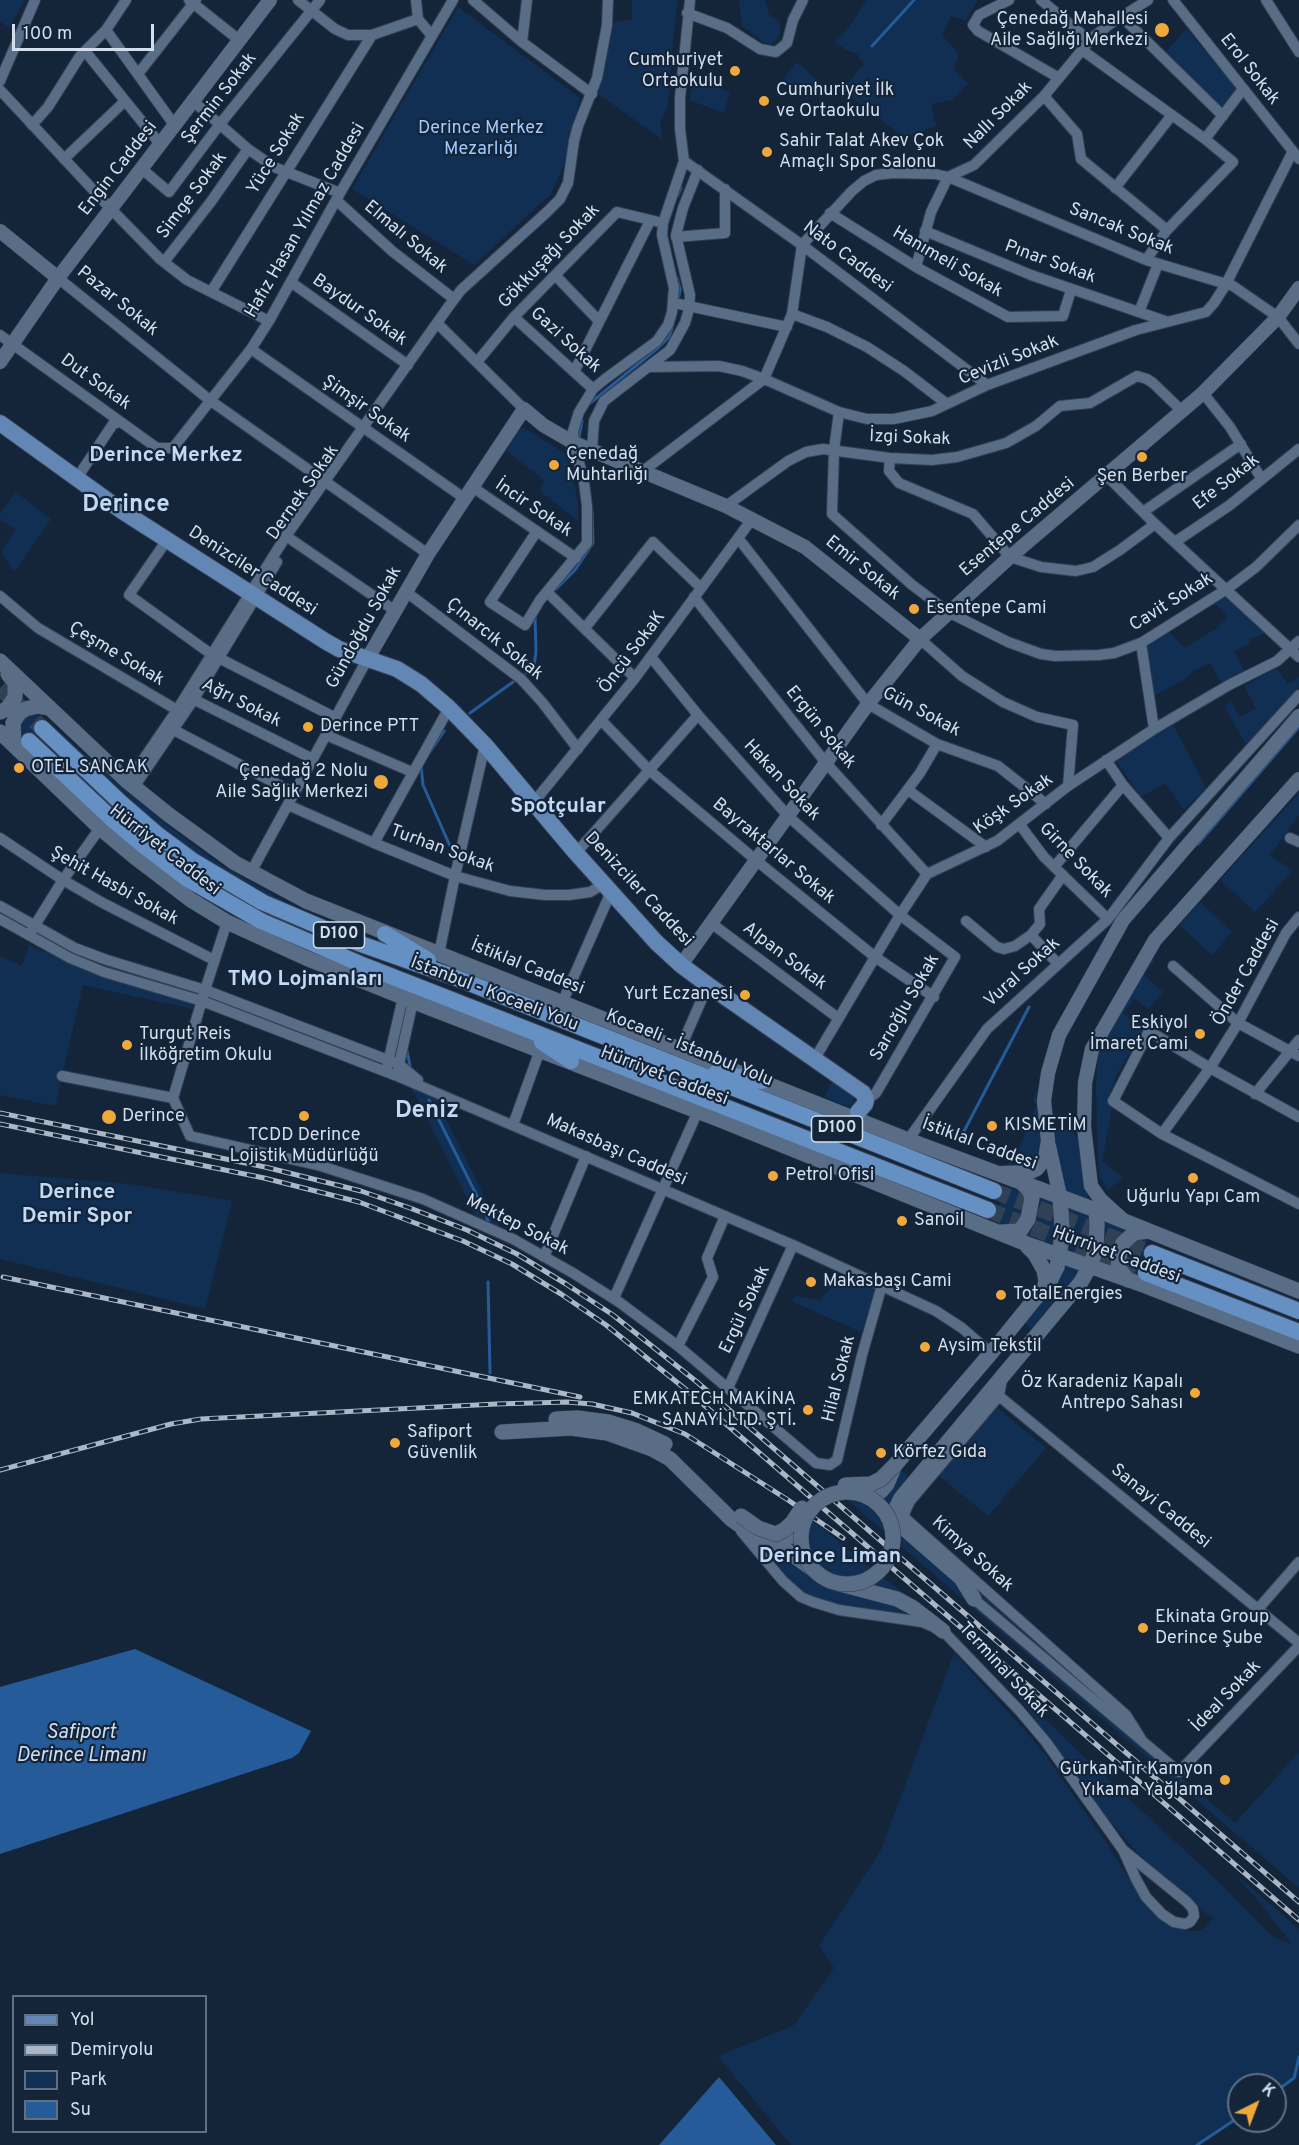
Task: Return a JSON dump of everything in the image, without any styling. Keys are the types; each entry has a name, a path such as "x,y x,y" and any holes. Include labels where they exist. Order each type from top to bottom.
{"highway":[{"name":"Kocaeli - İstanbul Yolu","path":"42,728 158,835 193,861 233,886 305,921 358,943 454,977 994,1191"},
{"name":"İstanbul - Kocaeli Yolu","path":"22,743 186,878 261,921 309,943 988,1210"},
{"path":"385,934 454,977"},
{"path":"514,1024 571,1061"},
{"path":"679,1067 762,1081"},
{"path":"1152,1253 1299,1311"},
{"path":"1146,1273 1299,1332"}],"main road":[{"name":"Denizciler Caddesi","path":"0,423 167,540 325,641 339,649 368,658 407,675 421,684 449,708 485,745 647,933 681,965 862,1093 857,1109"},
{"name":"İstiklal Caddesi","path":"6,669 131,785 235,863 306,901 762,1081 857,1109 908,1140 1020,1181 1061,1203 1077,1203 1097,1217"},
{"path":"0,712 8,708 15,697 15,683 6,669"},
{"path":"22,743 13,723 19,713 38,706 50,708"},
{"name":"Hürriyet Caddesi","path":"0,732 22,743 100,828 157,875 191,900 227,922 306,958 723,1121 1021,1242 1071,1257 1299,1346"},
{"path":"723,1121 736,1134 975,1233 1006,1245 1021,1242 1035,1254 1044,1270 1046,1281 1044,1290"},
{"path":"990,1229 1007,1233 1020,1232 1024,1227 1032,1207 1032,1198 1029,1190 1020,1181"},
{"path":"1061,1203 1071,1257 1063,1304"},
{"path":"776,1534 792,1523 815,1494 833,1487 871,1484 881,1479 1071,1257 1096,1249 1097,1217 1126,1222 1299,1291"},
{"path":"1123,1278 1118,1267 1118,1255 1123,1243 1134,1233 1147,1231"},
{"path":"974,1599 961,1578 898,1523 895,1516 896,1508 1063,1304 1090,1282 1103,1276 1123,1278"},
{"path":"501,1427 577,1418 608,1422 637,1431 674,1449 748,1531 782,1547 818,1574 836,1583 897,1599 912,1607 944,1631"},
{"path":"811,1568 801,1548 802,1526 809,1510 822,1498 845,1492 873,1495 881,1491 887,1484 895,1465"},
{"path":"836,1583 860,1582 875,1575 886,1563 892,1547 889,1520 890,1499 896,1492 915,1482"},
{"path":"862,1494 877,1503 897,1534 974,1599"},
{"path":"736,1518 786,1537 792,1536 802,1526"}],"street":[{"path":"0,81 35,0"},
{"path":"32,125 48,107 85,51 106,30 126,0"},
{"name":"Engin Caddesi","path":"0,362 110,208 176,126 270,0"},
{"path":"298,0 341,33 356,36 372,35 418,19"},
{"name":"Şermin Sokak","path":"142,169 169,192 220,124 320,0"},
{"path":"416,0 418,19 432,36"},
{"name":"Hafız Hasan Yılmaz Caddesi","path":"173,448 251,349 269,321 338,196 409,84 432,36 453,0"},
{"path":"473,0 522,42 592,94"},
{"path":"522,42 527,0"},
{"name":"Dernek Sokak","path":"364,430 408,365 439,325 454,299 560,198 568,183 574,141 592,94 604,46 608,0"},
{"path":"537,531 490,602 525,625 547,592 587,543 584,482 574,443 575,421 584,401 605,378 657,341 668,325 674,303 672,277 663,246 663,223 684,161 680,129 680,98 690,0"},
{"path":"687,13 727,28 760,49 776,52 787,43 793,20 803,0"},
{"path":"1009,0 979,15 973,25 978,31 1059,78"},
{"path":"1041,0 1090,41"},
{"name":"Nallı Sokak","path":"948,177 974,165 1044,96 1090,41 1148,0"},
{"name":"Erol Sokak","path":"1173,0 1296,156"},
{"path":"1266,0 1299,52"},
{"path":"138,74 193,1 239,40"},
{"path":"1122,17 1223,116"},
{"path":"106,30 176,126"},
{"name":"Yüce Sokak","path":"211,292 372,35"},
{"path":"1082,50 1233,162 1167,230 1146,260"},
{"path":"85,51 160,144"},
{"path":"1205,139 1243,89"},
{"path":"0,90 110,208 164,262 187,280 269,321"},
{"path":"1044,96 1077,134 1081,159 1167,230"},
{"path":"64,159 125,101"},
{"path":"194,102 248,149 274,167 338,196"},
{"path":"1115,189 1172,115"},
{"name":"Simge Sokak","path":"164,262 205,210 248,149"},
{"name":"Cevizli Sokak","path":"649,367 719,366 764,379 839,412 867,419 894,419 933,411 987,385 1165,321 1206,312 1226,284 1296,156"},
{"name":"Nato Caddesi","path":"684,161 802,245 987,385"},
{"path":"592,450 594,421 604,401 670,351 678,339 689,307 690,295 676,237 677,225 698,170"},
{"path":"643,471 764,379 792,314 802,245 857,186 876,175 935,174 948,177 937,197 916,267"},
{"name":"Sancak Sokak","path":"948,177 1146,260 1226,284 1241,291 1278,317 1299,344"},
{"path":"676,237 726,233 725,189"},
{"name":"Elmalı Sokak","path":"338,196 392,251 454,299"},
{"name":"Gökkuşağı Sokak","path":"477,362 514,317 616,212 663,223"},
{"name":"Hanımeli Sokak","path":"830,213 916,267 1008,317 1063,316 1071,290"},
{"path":"574,372 650,221"},
{"name":"Pazar Sokak","path":"0,231 211,401 428,554"},
{"name":"Pınar Sokak","path":"925,231 1031,275 1165,321"},
{"path":"1140,312 1158,264"},
{"path":"555,275 599,321"},
{"name":"Dernek Sokak","path":"131,785 190,697 289,537 470,282"},
{"name":"Baydur Sokak","path":"292,283 408,365"},
{"name":"Esentepe Caddesi","path":"681,965 868,704 920,639 1010,557 1183,412 1278,317 1299,288"},
{"path":"674,303 787,327"},
{"path":"792,314 867,346 948,404"},
{"name":"Gazi Sokak","path":"514,317 593,389"},
{"path":"439,325 524,409"},
{"name":"Dut Sokak","path":"0,335 157,448 173,448"},
{"name":"Şimşir Sokak","path":"251,349 364,430 467,492"},
{"name":"İzgi Sokak","path":"726,506 797,456 814,450 834,450 890,458 950,458 1006,443 1036,426 1060,406 1090,403 1137,376 1147,379 1183,412"},
{"path":"1203,393 1218,410 1261,478"},
{"name":"Emir Sokak","path":"524,409 543,425 574,443 726,506 805,547 962,675 1003,702 1037,717 1072,725 1068,786"},
{"name":"Gündoğdu Sokak","path":"251,872 405,591 467,492 524,409"},
{"path":"834,450 839,412"},
{"path":"77,478 113,424 120,422"},
{"path":"1143,512 1241,444"},
{"name":"Efe Sokak","path":"1175,542 1230,505 1299,449"},
{"name":"Cavit Sokak","path":"834,450 832,514 911,584 948,612 1008,642 1055,656 1114,652 1141,643 1227,589 1256,567 1299,525"},
{"path":"890,458 889,471 893,478 907,488 973,514 1010,557 1041,567 1065,571 1084,570 1102,563 1155,524"},
{"path":"1107,476 1155,524 1296,649"},
{"name":"İncir Sokak","path":"467,492 537,531 576,558"},
{"name":"Öncü SokaK","path":"534,802 636,678 700,587 752,519"},
{"path":"289,537 394,610"},
{"name":"Gün Sokak","path":"738,538 868,704 937,744 998,766 1046,804"},
{"path":"167,540 129,595 215,656 336,718"},
{"path":"585,628 654,542 700,587"},
{"name":"Çınarcık Sokak","path":"405,591 521,679 542,702 578,750"},
{"path":"547,592 636,678"},
{"name":"Çeşme Sokak","path":"0,596 38,628 177,710"},
{"name":"Ergün Sokak","path":"694,597 826,764 927,874"},
{"path":"1141,643 1154,729"},
{"name":"Köşk Sokak","path":"927,874 986,847 1020,825 1068,786 1154,729 1296,649"},
{"name":"Hakan Sokak","path":"651,657 698,715 789,817 900,915"},
{"name":"Vural Sokak","path":"908,1140 987,1029 1108,919 1169,838 1299,695"},
{"name":"Dernek Sokak","path":"170,728 177,710 190,697"},
{"name":"Ağrı Sokak","path":"190,697 313,759"},
{"path":"374,843 449,708"},
{"path":"576,853 698,715"},
{"path":"1061,1203 1048,1141 1044,1101 1048,1073 1059,1035 1123,920 1299,716"},
{"name":"Bayraktarlar Sokak","path":"602,721 649,770 757,861 875,957 934,997"},
{"path":"170,728 294,794"},
{"path":"327,735 412,772"},
{"path":"881,825 908,790 937,744"},
{"path":"439,954 454,876 485,745"},
{"path":"1106,760 1123,785 1169,838"},
{"path":"1097,1217 1084,1127 1085,1083 1092,1049 1155,940 1299,779"},
{"path":"1054,867 1123,785"},
{"path":"908,790 986,847"},
{"name":"Turhan Sokak","path":"288,805 454,876 510,891 545,895 582,893 607,888"},
{"name":"Girne Sokak","path":"1020,825 1044,857 1108,919"},
{"path":"30,937 34,925 100,828"},
{"name":"Şehit Hasbi Sokak","path":"0,838 101,902 214,960"},
{"path":"814,1060 927,874"},
{"path":"966,921 990,942 1004,949 1015,946 1040,924 1038,909 1063,875"},
{"path":"562,1003 607,888"},
{"name":"Makasbaşı Caddesi","path":"0,906 75,948 205,990 395,1067 425,1087 882,1285 950,1319 991,1353"},
{"name":"Sarıoğlu Sokak","path":"857,1109 876,1093 934,997 955,957 900,915"},
{"name":"Önder Caddesi","path":"1162,1134 1210,1068 1238,1023 1282,939 1299,917"},
{"path":"0,919 70,958 104,972 202,1001 385,1071 395,1067 408,999"},
{"path":"62,1076 173,1098 227,922"},
{"name":"Alpan Sokak","path":"711,923 838,1018"},
{"path":"1030,935 1059,964"},
{"path":"1173,966 1238,1023 1295,1053"},
{"path":"680,1049 708,985"},
{"path":"1299,1117 1149,1031 1113,1101 1162,1134 1299,1204"},
{"path":"1256,1094 1295,1053 1299,1040"},
{"path":"513,1125 540,1050"},
{"name":"Mektep Sokak","path":"173,1098 190,1136 321,1166 423,1199 513,1239 614,1298 678,1346 816,1463"},
{"path":"614,1298 698,1112"},
{"path":"996,1173 1024,1173 1037,1169 1045,1160 1048,1141"},
{"path":"544,1257 586,1156"},
{"path":"1091,1186 1101,1200 1126,1222"},
{"path":"678,1346 713,1277 707,1258 725,1216"},
{"name":"Ergül Sokak","path":"728,1388 793,1245"},
{"name":"Hilal Sokak","path":"816,1463 830,1465 837,1460 862,1354 882,1285"},
{"name":"Kimya Sokak","path":"1003,1378 999,1396 910,1501 904,1514 906,1519 1126,1715 1141,1739"},
{"name":"Sanayi Caddesi","path":"999,1396 1299,1645"},
{"name":"Terminal Sokak","path":"736,1518 783,1581 801,1596 826,1607 922,1622 944,1631 1033,1726 1123,1850"},
{"path":"1258,1609 1299,1562"},
{"name":"Kimya Sokak","path":"974,1599 1179,1772"},
{"name":"İdeal Sokak","path":"1179,1772 1299,1645"},
{"path":"1123,1850 1187,1902 1193,1909 1194,1917 1190,1922 1185,1924 1174,1922 1162,1914 1146,1897 1123,1850"}],"green space":[{"path":"0,0 25,0 9,28 0,21"},
{"path":"632,0 678,0 668,105 660,123 663,140 597,93 611,23 632,19"},
{"path":"739,0 765,0 769,15 780,22 780,33 776,41 771,45 765,43 742,26"},
{"path":"867,0 978,0 966,21 951,16 942,35 959,54 954,69 968,83 952,100 931,104 936,126 904,138 842,90 864,64 856,53 846,50 835,42 846,31"},
{"name":"Derince Merkez Mezarlığı","path":"458,7 580,98 567,157 551,194 474,265 352,189"},
{"path":"1186,29 1238,90 1224,109 1165,53"},
{"path":"797,62 821,84 807,100 783,79"},
{"path":"694,79 730,92 724,113 689,100"},
{"path":"524,428 568,455 578,502 578,521 540,491 544,480 505,450 518,430"},
{"path":"16,492 51,519 14,572 1,551 16,530 0,519 0,514"},
{"path":"1225,597 1265,633 1249,640 1250,644 1234,651 1245,671 1221,682 1210,663 1194,670 1188,677 1153,697 1145,645 1168,631 1185,648 1217,628 1228,617 1214,602"},
{"path":"1276,668 1288,684 1299,677 1299,687 1246,744 1224,706 1231,702 1240,717 1256,708 1244,686"},
{"path":"34,714 42,717 167,825 218,863 312,917 259,894 213,865 161,827 47,722 23,746 15,730 26,715"},
{"path":"1173,724 1206,788 1184,809 1165,783 1141,797 1115,759"},
{"path":"1299,793 1299,815 1270,855 1293,871 1255,912 1220,880"},
{"path":"1200,902 1232,932 1212,955 1179,925"},
{"path":"29,945 101,977 188,1002 193,1005 193,1009 83,985 55,1106 0,1095 0,956 22,966"},
{"path":"1152,958 1155,961 1144,975 1163,992 1148,1009 1135,999 1123,1013 1143,1030 1116,1076 1107,1103 1112,1108 1102,1161 1123,1177 1108,1190 1101,1179 1098,1163 1096,1088 1098,1051"},
{"path":"1045,1070 1046,1140 1037,1165 1005,1169 1008,1163 1014,1162 1036,1105 1033,1101"},
{"path":"834,1078 854,1096 854,1101 849,1107 824,1097"},
{"path":"409,1083 433,1093 503,1234 479,1222"},
{"path":"1059,1129 1070,1129 1078,1137 1089,1203 1064,1194 1053,1133"},
{"path":"0,1173 129,1184 232,1201 205,1309 0,1259"},
{"path":"1007,1186 1021,1192 1026,1204 1021,1220 1012,1228 992,1223"},
{"path":"1031,1189 1058,1199 1055,1250 1022,1234"},
{"path":"1069,1206 1089,1215 1092,1220 1090,1252 1077,1259 1064,1248"},
{"path":"1100,1215 1134,1229 1119,1273 1094,1265"},
{"path":"1140,1236 1148,1239 1136,1276 1127,1272 1123,1253"},
{"path":"1062,1258 1085,1267 1032,1330 1024,1322"},
{"path":"845,1274 876,1289 861,1332 791,1301 797,1296 819,1300"},
{"path":"995,1406 1046,1448 988,1516 938,1475"},
{"path":"900,1469 909,1477 895,1508 958,1577 973,1601 1235,1823 1299,1752 1299,1888 838,1492 862,1494"},
{"path":"799,1509 877,1573 950,1627 943,1631 839,1610 801,1597 731,1519 753,1513 762,1524 775,1530"},
{"path":"963,1575 1124,1717 1131,1728 977,1597"},
{"path":"954,1653 1049,1760 1144,1902 1174,1926 1190,1931 1201,1931 1213,1919 1139,1855 1093,1801 1013,1688 1222,1885 1273,1937 1292,1944 1240,1878 1299,1929 1299,2077 1287,2084 1287,2073 1227,2073 1227,2125 1197,2145 791,2145 718,2056 794,2025 834,1968 819,1946 881,1850"}],"water":[{"name":"Safiport Derince Limanı","path":"135,1649 311,1731 299,1753 292,1758 0,1854 0,1687"},
{"path":"719,2077 776,2145 659,2145"}],"waterway":[{"path":"872,46 914,0"},
{"path":"677,197 681,188"},
{"path":"677,278 679,296"},
{"path":"589,404 659,347 669,337 673,325"},
{"path":"579,437 582,421"},
{"path":"556,589 575,570 593,543 592,510"},
{"path":"526,673 534,667 535,617"},
{"path":"470,713 513,682"},
{"path":"1198,844 1299,727"},
{"path":"430,752 444,731"},
{"path":"421,765 423,785 450,846"},
{"path":"962,1135 1029,1007"},
{"path":"407,1051 410,1066"},
{"path":"429,1100 486,1214 489,1225"},
{"path":"488,1282 490,1373"},
{"path":"1287,2083 1294,2078 1299,2057"},
{"path":"1197,2145 1227,2125"}],"tunnel":[{"path":"0,688 42,728"},
{"path":"994,1191 1152,1253"},
{"path":"988,1210 1146,1273"}],"railway":[{"path":"0,1113 265,1167 361,1191 467,1230 517,1254 613,1315 697,1382 1299,1902"},
{"path":"0,1124 264,1178 359,1202 463,1241 512,1264 561,1294 606,1325 689,1392 1299,1920"},
{"path":"3,1277 580,1397"},
{"path":"0,1470 171,1424 201,1419 496,1404 567,1402 592,1404 632,1413 685,1434 843,1538"}],"place":[{"name":"Çenedağ Mahallesi Aile Sağlığı Merkezi","path":"1162,30"},
{"name":"Cumhuriyet Ortaokulu","path":"735,71"},
{"name":"Cumhuriyet İlk ve Ortaokulu","path":"764,101"},
{"name":"Sahir Talat Akev Çok Amaçlı Spor Salonu","path":"767,152"},
{"name":"Şen Berber","path":"1142,457"},
{"name":"Çenedağ Muhtarlığı","path":"554,465"},
{"name":"Esentepe Cami","path":"914,609"},
{"name":"Derince PTT","path":"308,727"},
{"name":"OTEL SANCAK","path":"19,768"},
{"name":"Çenedağ 2 Nolu Aile Sağlık Merkezi","path":"381,782"},
{"name":"Yurt Eczanesi","path":"745,995"},
{"name":"Eskiyol İmaret Cami","path":"1200,1034"},
{"name":"Turgut Reis İlköğretim Okulu","path":"127,1045"},
{"name":"TCDD Derince Lojistik Müdürlüğü","path":"304,1116"},
{"name":"Derince","path":"109,1117"},
{"name":"KISMETİM","path":"992,1126"},
{"name":"Petrol Ofisi","path":"773,1176"},
{"name":"Uğurlu Yapı Cam","path":"1193,1178"},
{"name":"Sanoil","path":"902,1221"},
{"name":"Makasbaşı Cami","path":"811,1282"},
{"name":"TotalEnergies","path":"1001,1295"},
{"name":"Aysim Tekstil","path":"925,1347"},
{"name":"Öz Karadeniz Kapalı Antrepo Sahası","path":"1195,1393"},
{"name":"EMKATECH MAKİNA SANAYİ LTD. ŞTİ.","path":"808,1410"},
{"name":"Safiport Güvenlik","path":"395,1443"},
{"name":"Körfez Gıda","path":"881,1453"},
{"name":"Ekinata Group Derince Şube","path":"1143,1628"},
{"name":"Gürkan Tır Kamyon Yıkama Yağlama","path":"1225,1780"}],"district":[{"name":"Derince Merkez","path":"166,457"},
{"name":"Derince","path":"126,506"},
{"name":"Spotçular","path":"558,808"},
{"name":"TMO Lojmanları","path":"305,981"},
{"name":"Deniz","path":"427,1112"},
{"name":"Derince Demir Spor","path":"77,1206"},
{"name":"Derince Liman","path":"830,1558"}]}
